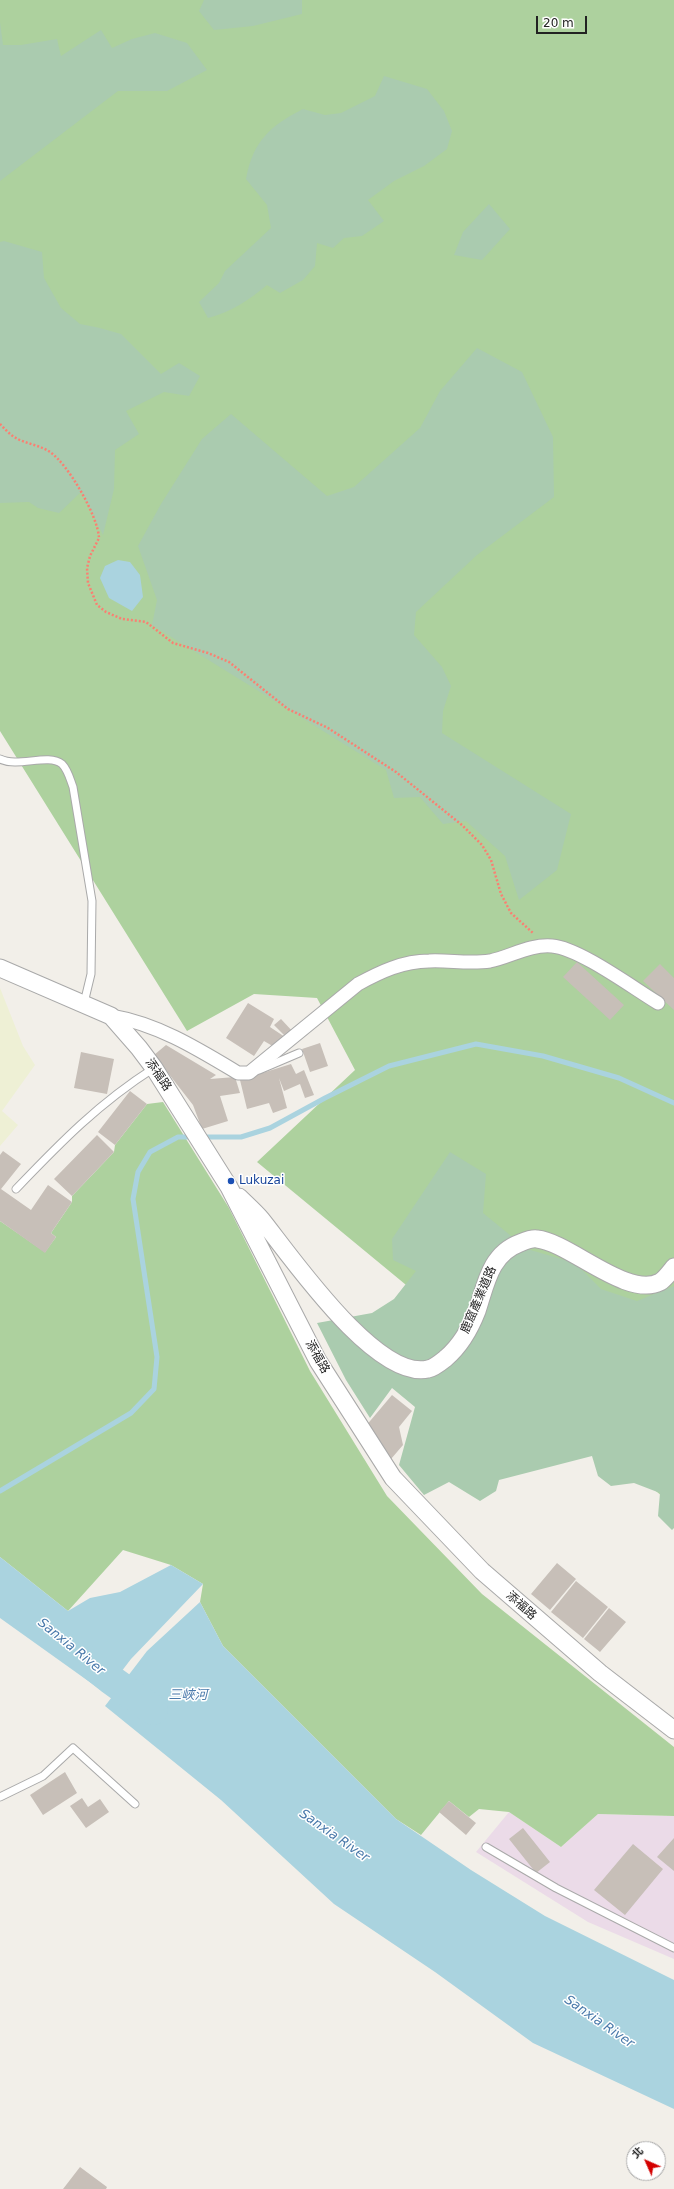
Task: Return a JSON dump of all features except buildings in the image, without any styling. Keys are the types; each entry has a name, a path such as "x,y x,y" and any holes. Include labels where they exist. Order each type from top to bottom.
{"street":[{"path":"110,1016 132,1020 157,1028 238,1074 250,1073 317,1016 358,984 377,973 404,963 428,961 488,961 507,957 530,948 552,946 598,965 658,1003"},
{"name":"添福路","path":"0,968 84,1003 110,1016 154,1068 229,1187 318,1361 393,1478 482,1571 600,1673 674,1730"},
{"name":"鹿窟產業道路","path":"229,1187 260,1218 290,1258 339,1316 394,1364 413,1369 428,1369 440,1363 454,1352 466,1334 471,1323 486,1279 499,1256 509,1246 537,1239 558,1246 607,1273 635,1283 650,1285 660,1282 674,1267"}],"lane":[{"path":"0,759 19,763 55,761 62,764 67,770 73,787 92,901 91,974 84,1003"},
{"path":"250,1073 299,1054"},
{"path":"16,1189 82,1121 130,1084 154,1068"},
{"path":"0,1797 43,1776 73,1748 135,1804"},
{"path":"486,1847 556,1888 674,1948"}],"path":[{"path":"0,424 17,439 50,451 68,471 88,507 99,532 99,538 90,556 88,568 88,584 97,605 106,612 122,619 146,622 173,643 208,653 229,662 288,709 328,728 396,772 462,825 482,845 491,860 502,894 511,913 527,928 552,946"}],"shaded area":[{"path":"509,1812 561,1847 598,1814 674,1816 674,1959 588,1922 476,1852"}],"green space":[{"path":"0,0 674,0 674,1506 257,1162 355,1070 317,998 254,994 187,1031 0,731"},
{"path":"204,0 302,0 302,14 253,26 214,30 199,11"},
{"path":"0,22 3,45 21,45 57,39 61,56 101,30 112,48 132,39 155,33 187,43 207,70 167,91 118,91 0,181"},
{"path":"384,76 427,89 444,111 452,131 447,149 424,166 394,181 368,200 384,221 362,236 344,238 333,248 317,243 315,266 303,280 280,293 267,285 239,305 208,318 199,302 219,283 225,271 271,228 267,205 246,179 253,154 258,145 272,129 291,115 303,109 325,115 341,113 375,96"},
{"path":"489,204 510,229 482,260 454,255 463,232"},
{"path":"4,241 42,252 44,278 61,308 80,324 121,334 161,374 179,363 200,376 189,396 164,392 126,411 139,434 115,450 114,489 103,535 81,492 59,513 38,508 29,502 0,503 0,242"},
{"path":"477,348 522,372 553,437 554,497 477,555 416,612 414,635 442,667 451,686 443,711 442,733 571,814 557,870 519,900 505,856 466,821 443,824 420,797 394,798 386,770 152,625 157,600 138,546 161,504 202,439 231,414 327,496 354,487 420,428 440,391"},
{"path":"0,988 23,1046 35,1065 2,1111 18,1125 0,1146"},
{"path":"163,1102 229,1208 310,1371 387,1496 482,1594 674,1747 674,1816 598,1814 561,1847 509,1812 479,1809 469,1817 449,1801 421,1835 396,1819 223,1646 200,1602 203,1584 171,1565 123,1550 68,1611 0,1557 0,1221 45,1252 56,1237 51,1233 72,1202 72,1196 114,1152 115,1145 147,1104"},
{"path":"450,1152 486,1174 483,1213 527,1249 575,1263 601,1289 637,1301 674,1286 674,1528 672,1530 658,1516 660,1493 634,1483 611,1486 598,1476 592,1456 499,1480 496,1491 480,1501 449,1482 424,1495 399,1465 415,1407 392,1388 370,1418 346,1380 317,1323 372,1313 394,1299 416,1271 393,1260 392,1239"}],"water":[{"path":"118,560 130,562 140,575 143,597 132,611 109,598 100,578 105,566"},
{"path":"0,1557 68,1611 90,1598 120,1592 171,1565 203,1584 131,1659 105,1693 0,1618"},
{"name":"三峽河","path":"200,1602 223,1646 396,1819 471,1870 545,1916 674,1980 674,2109 533,2043 435,1972 334,1904 221,1800 105,1706 147,1651"}],"waterway":[{"path":"202,1137 241,1137 270,1128 389,1066 476,1044 543,1056 619,1078 674,1103"},
{"path":"0,1491 131,1413 154,1389 157,1357 133,1199 138,1172 150,1152 178,1137 194,1137"},
{"name":"Sanxia River","path":"81,1656 153,1710"}],"place":[{"name":"Lukuzai","path":"231,1181"}]}
